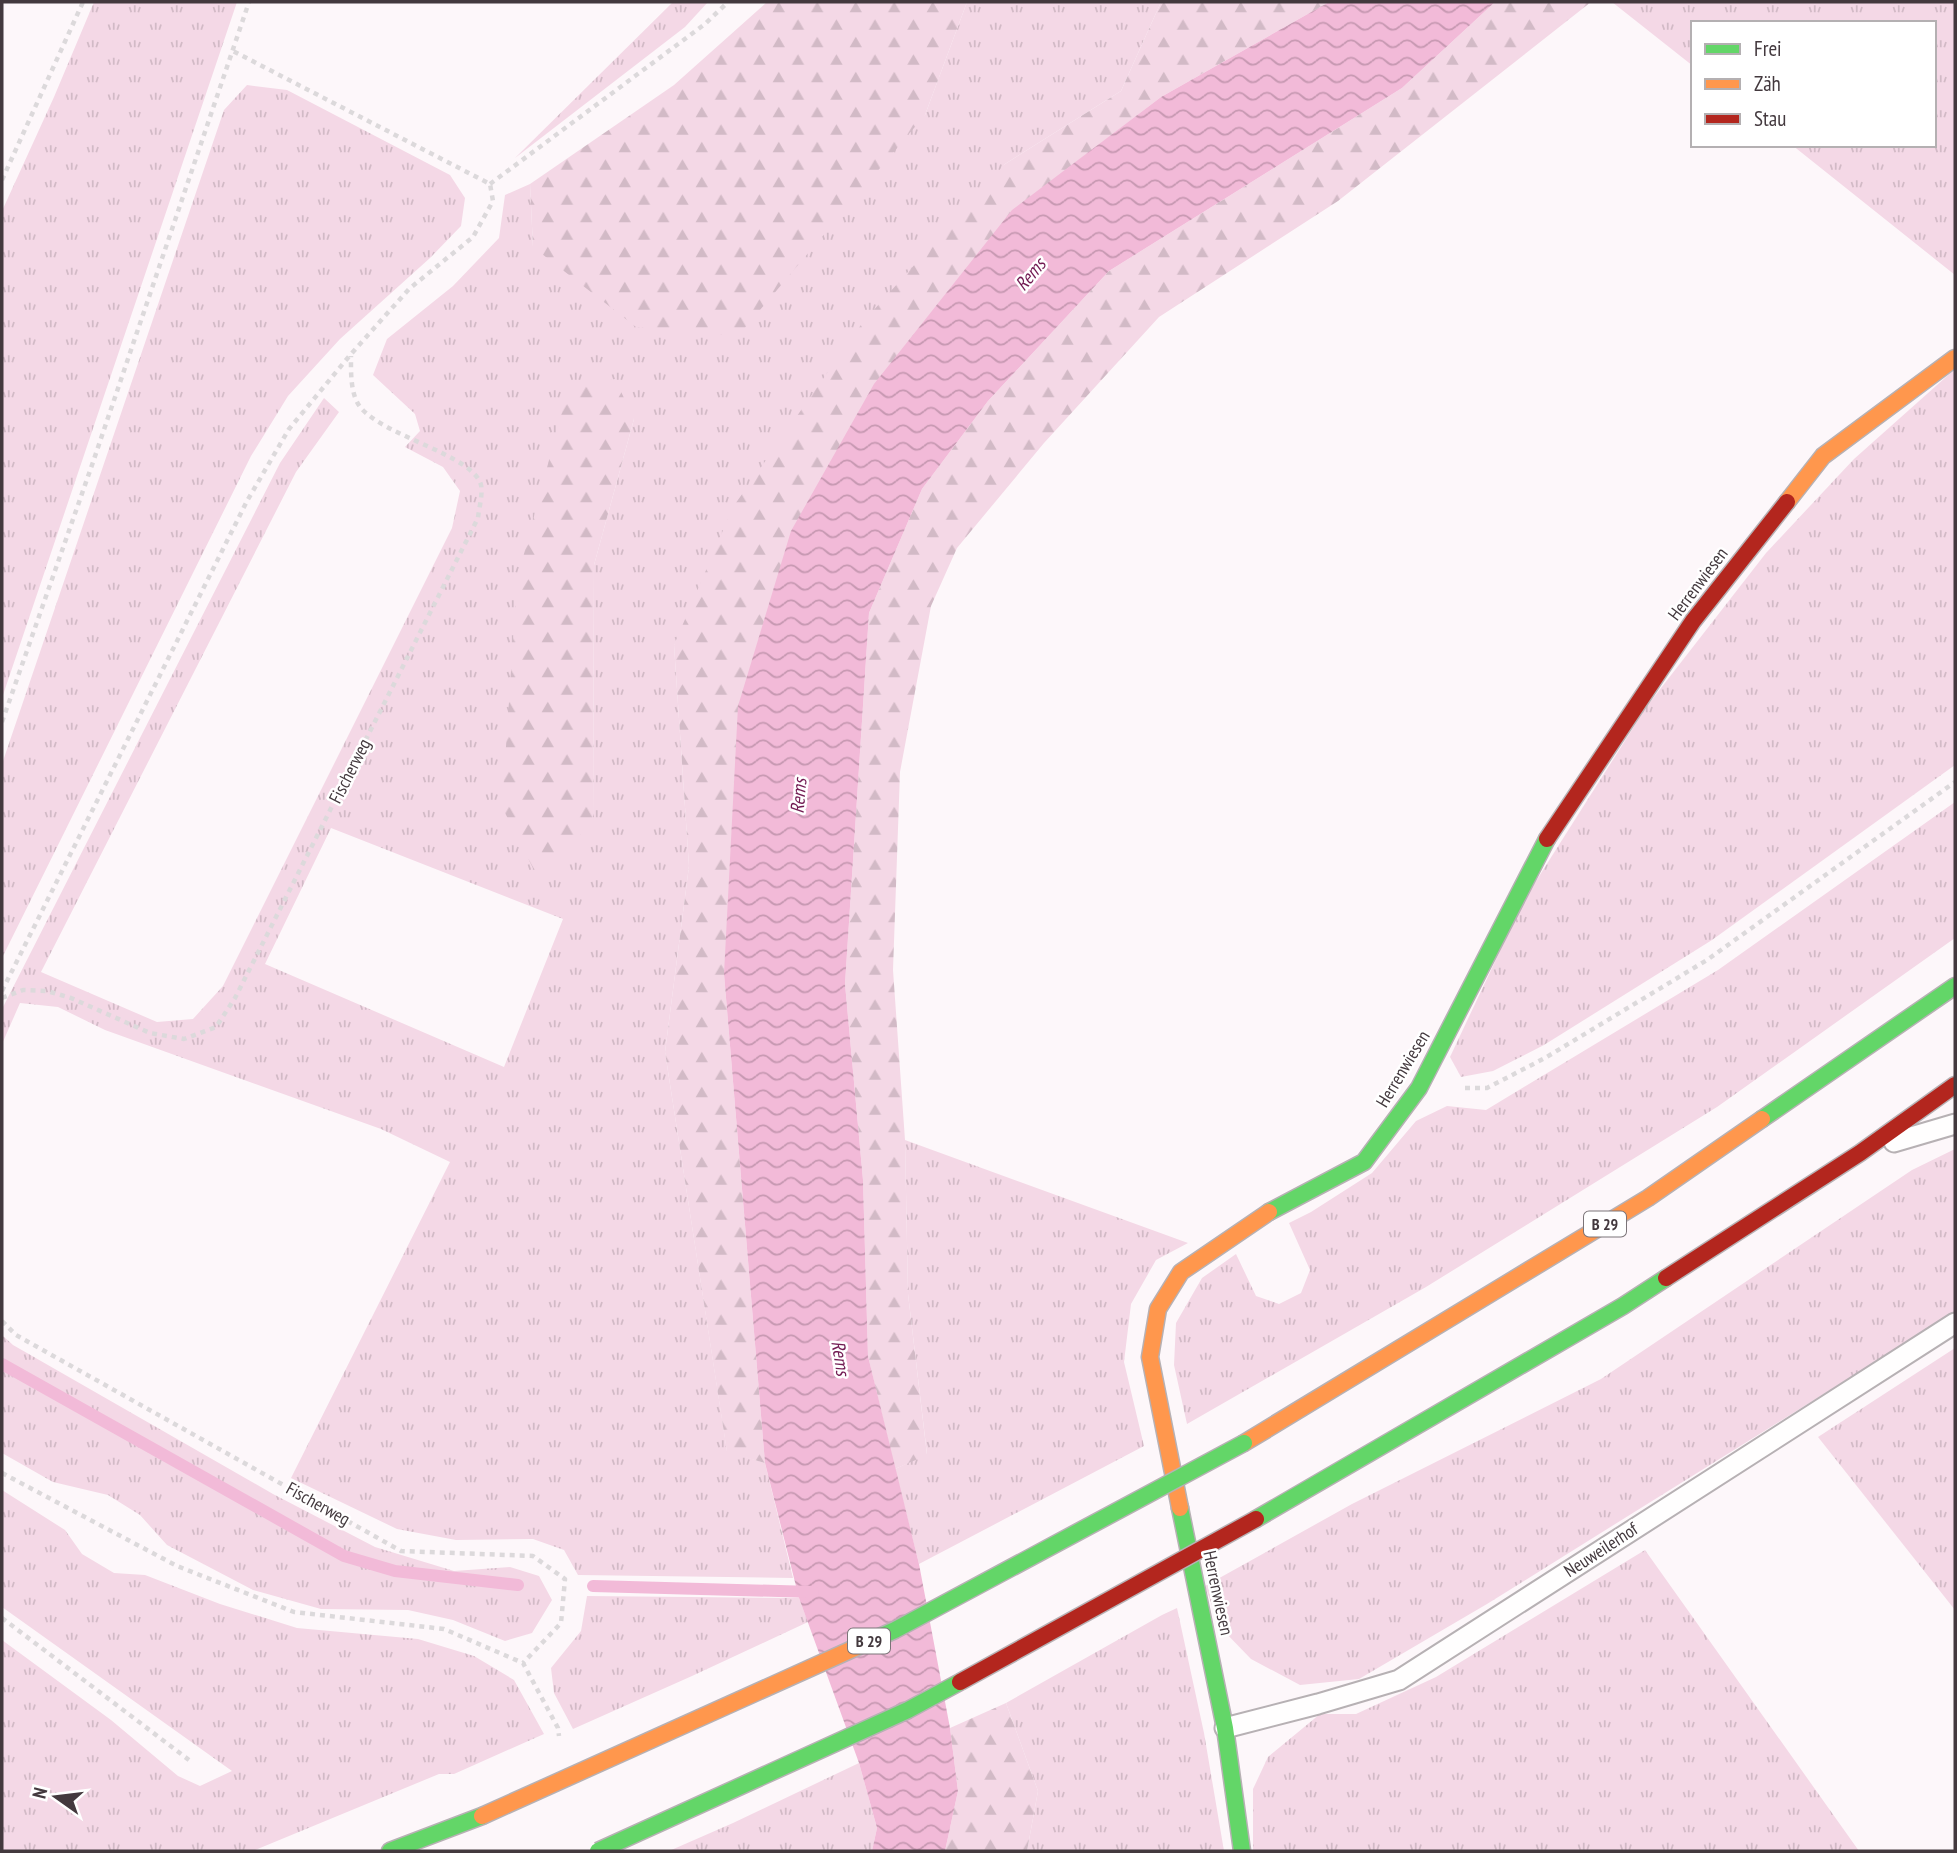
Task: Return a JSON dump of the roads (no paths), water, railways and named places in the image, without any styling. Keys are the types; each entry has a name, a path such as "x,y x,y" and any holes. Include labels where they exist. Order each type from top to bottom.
{"main road":[{"name":"Herrenwiesen","path":"1242,1851 1226,1728 1150,1357 1158,1309 1181,1272 1273,1209 1364,1162 1419,1087 1545,843 1693,621 1823,456 1955,358"},
{"name":"B 29","path":"390,1851 482,1816 895,1630 1244,1443 1648,1198 1955,986"},
{"path":"598,1851 908,1710 1256,1519 1623,1306 1860,1153 1955,1085"}],"lane":[{"path":"1860,1153 1955,1124"},
{"name":"Neuweilerhof","path":"1226,1728 1399,1680 1955,1323"}],"water":[{"name":"Rems","path":"1329,2 1495,2 1402,88 1109,271 988,401 922,489 869,613 845,984 863,1180 868,1356 919,1564 950,1728 958,1791 945,1851 872,1851 877,1828 859,1763 799,1598 765,1463 724,974 738,706 791,531 874,384 1012,210 1161,97"}],"waterway":[{"path":"2,1364 344,1556 395,1571 518,1585"},
{"path":"593,1586 813,1592"}]}
